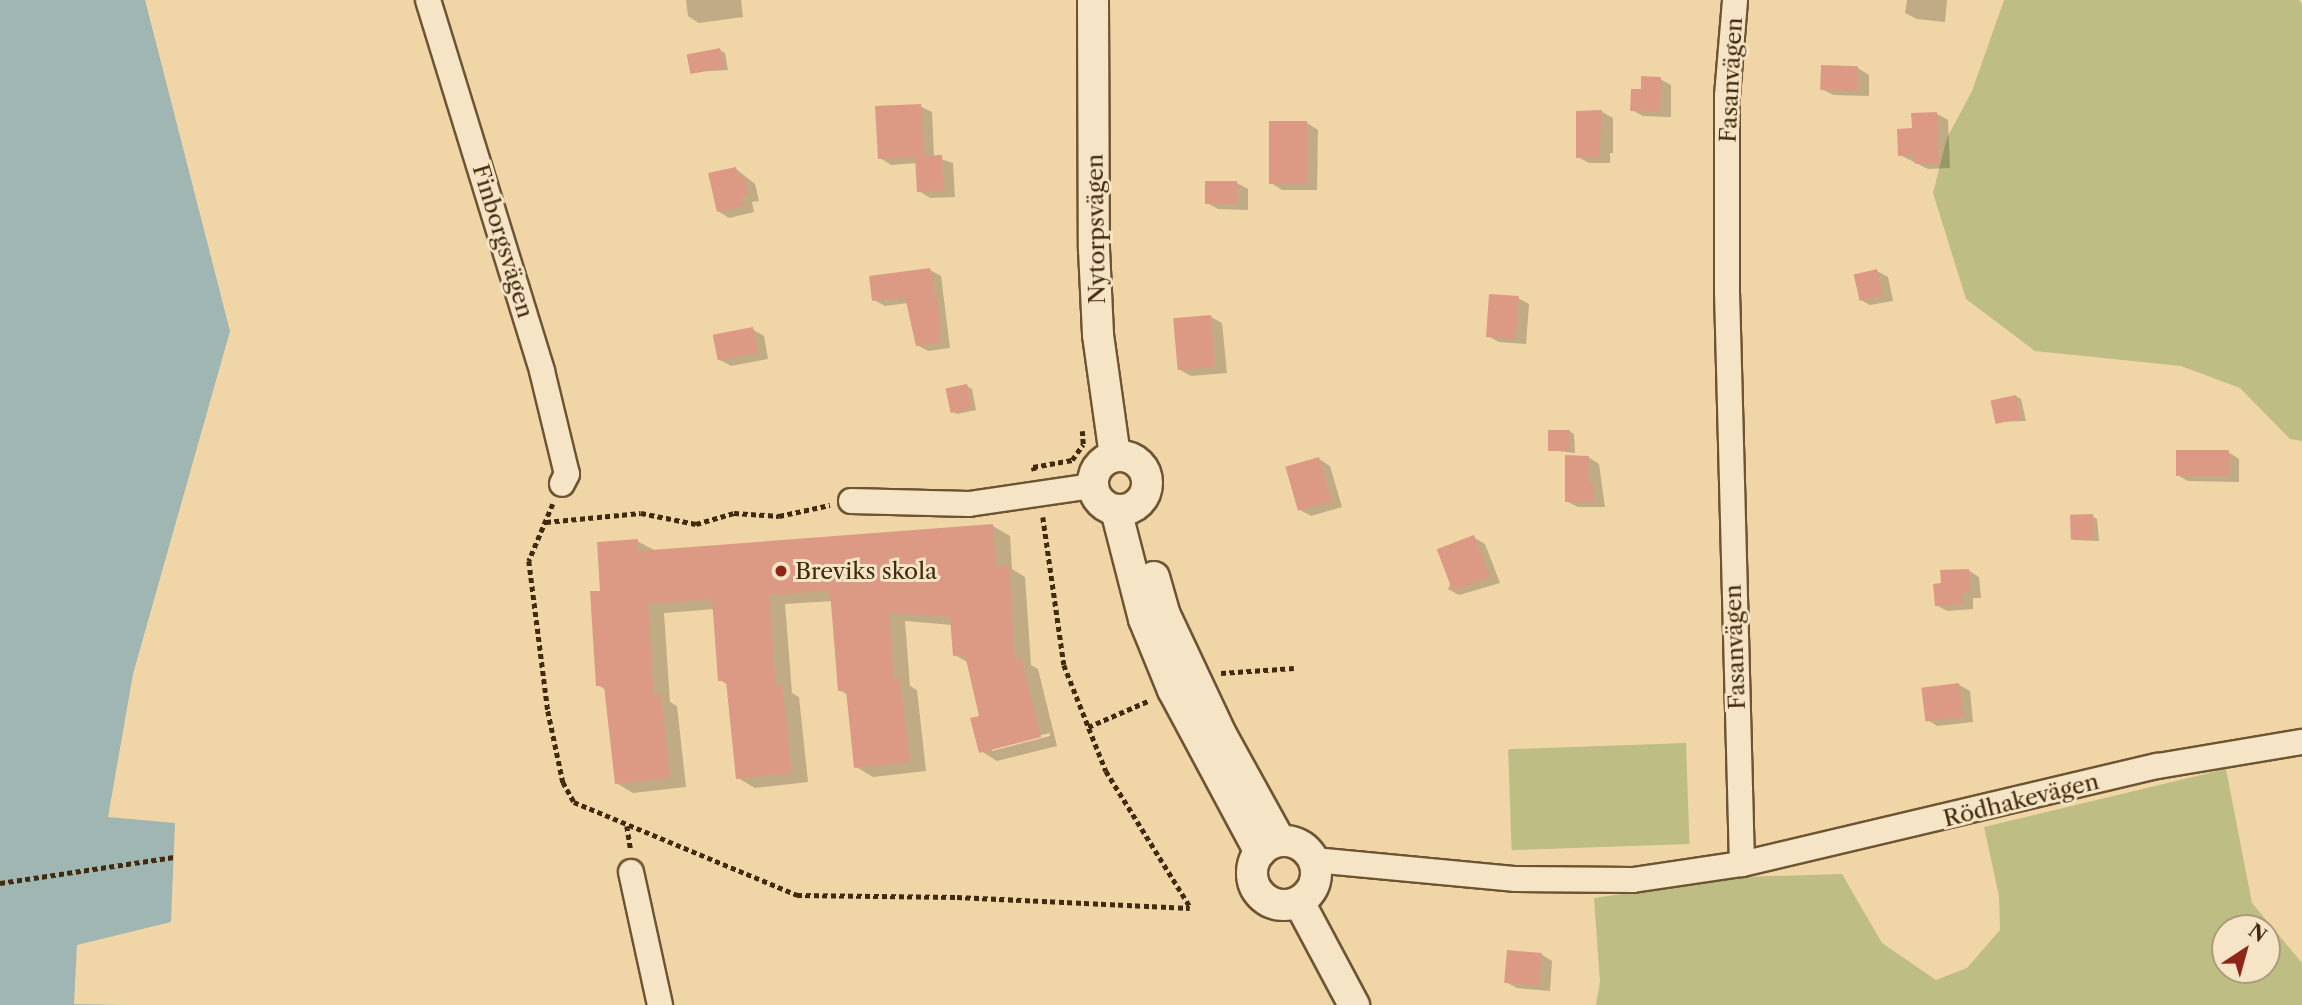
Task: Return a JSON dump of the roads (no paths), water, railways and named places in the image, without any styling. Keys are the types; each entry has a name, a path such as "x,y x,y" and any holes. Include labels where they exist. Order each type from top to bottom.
{"street":[{"name":"Finborgsvägen","path":"428,0 542,371 567,474 562,484"},
{"name":"Nytorpsvägen","path":"1093,0 1098,335 1115,456"},
{"name":"Fasanvägen","path":"1735,0 1727,96 1727,292 1742,864"},
{"path":"1115,456 1130,458 1144,471 1146,490 1125,508 1100,501 1093,486 1096,470 1115,456"},
{"path":"851,501 969,504 1093,486"},
{"path":"1125,508 1144,620 1173,690 1270,846"},
{"name":"Rödhakevägen","path":"1742,864 2158,766 2302,741"},
{"path":"1270,846 1303,847 1314,860 1314,885 1298,902 1281,906 1261,896 1251,877 1270,846"},
{"path":"1314,860 1516,879 1633,880 1742,864"},
{"path":"631,872 660,1005"},
{"path":"1298,902 1354,1005"}],"water":[{"path":"0,0 145,0 230,331 133,674 108,817 175,823 171,922 77,945 74,1004 122,1005 0,1005"}],"place":[{"name":"Breviks skola","path":"781,571"}]}
